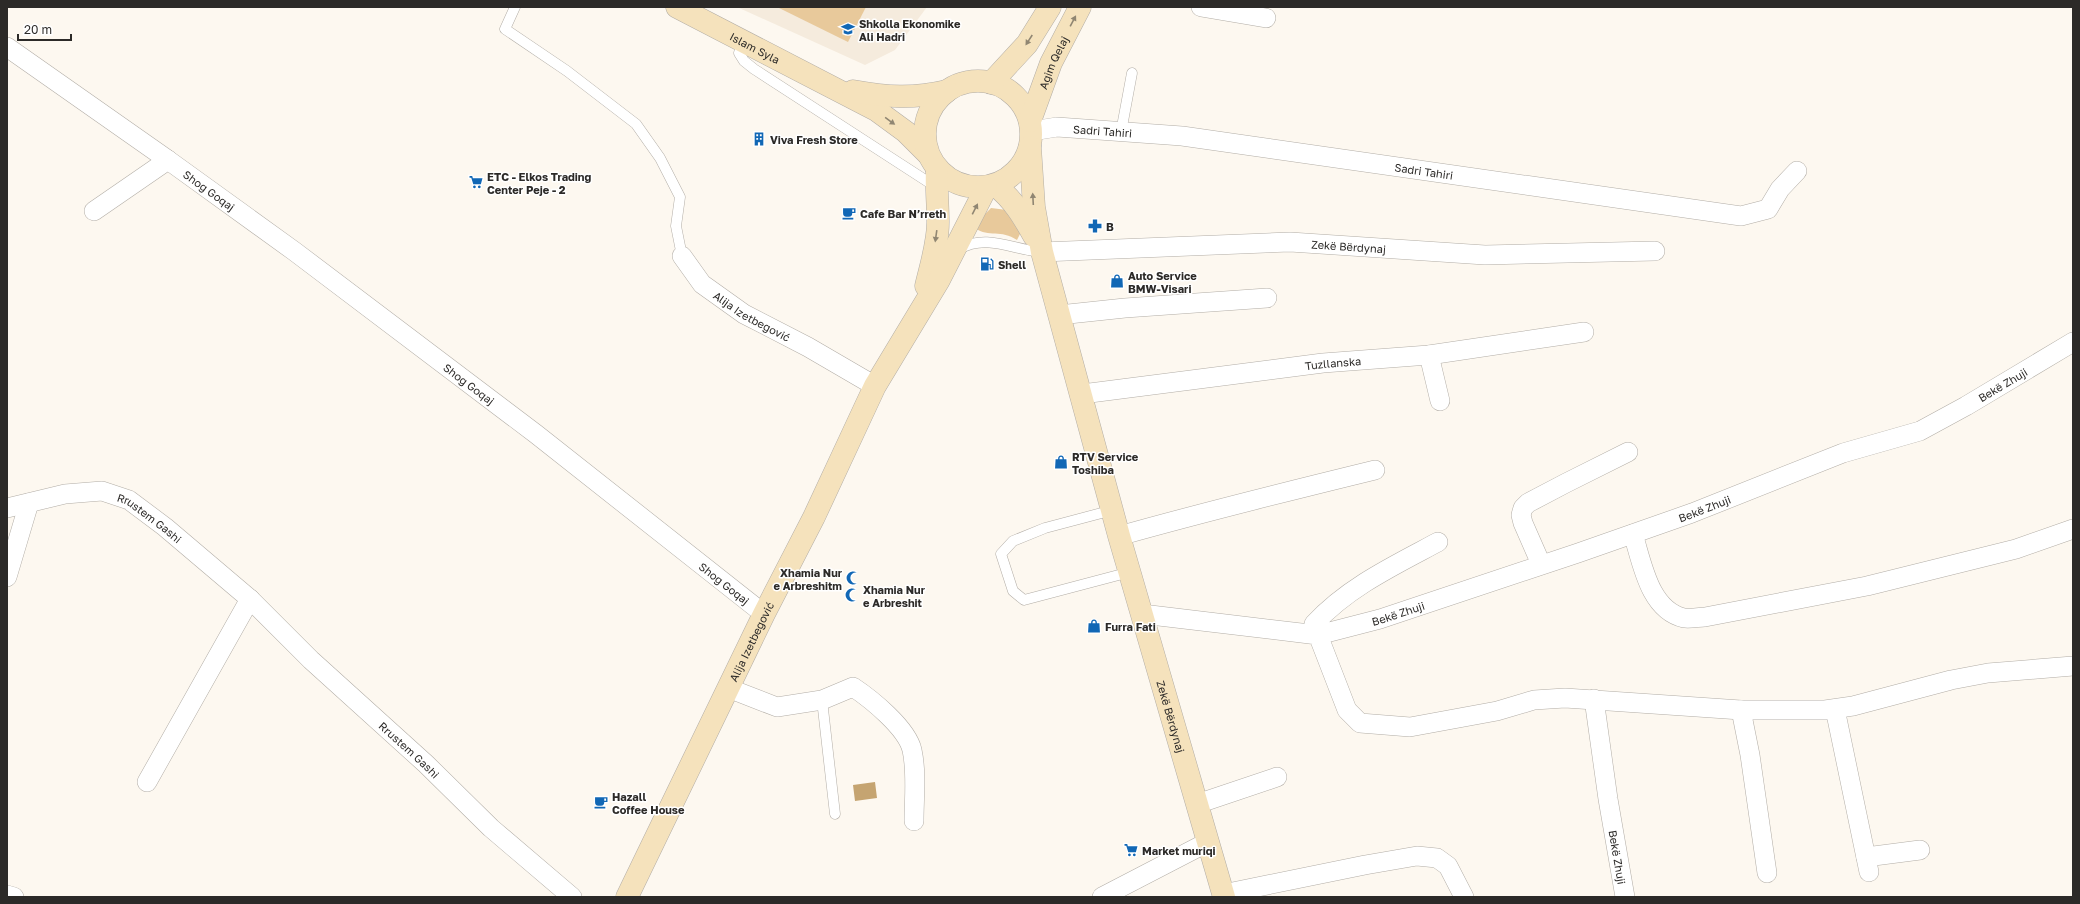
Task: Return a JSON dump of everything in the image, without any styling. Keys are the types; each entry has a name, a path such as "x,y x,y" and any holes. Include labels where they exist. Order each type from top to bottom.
{"main road":[{"name":"Islam Syla","path":"677,7 876,110 906,132 934,170"},
{"path":"991,82 1027,44 1050,7"},
{"name":"Agim Qelaj","path":"1031,133 1051,64 1080,7"},
{"name":"Zekë Bërdynaj","path":"934,170 925,136 927,119 934,104 947,91 960,84 976,81 991,82 1002,86 1013,93 1021,102 1031,133 1034,207 1042,252 1082,394 1119,536 1224,895"},
{"name":"Islam Syla","path":"833,87 889,98 925,96 947,91"},
{"path":"934,170 951,181 968,187 991,187 1014,174 1025,162 1031,133"},
{"name":"Alija Izetbegović","path":"922,305 934,254 938,223 934,170"},
{"name":"Zekë Bërdynaj","path":"991,187 1006,193 1026,221 1042,252"},
{"name":"Alija Izetbegović","path":"627,897 764,614 814,517 876,386 991,187"}],"street":[{"path":"1201,7 1266,18"},
{"name":"Shog Goqaj","path":"7,47 294,251 536,434 764,614"},
{"name":"Sadri Tahiri","path":"1031,133 1057,127 1182,136 1741,216 1768,209 1780,189 1797,171"},
{"path":"94,211 168,160"},
{"name":"Zekë Bërdynaj","path":"1042,252 1290,242 1486,255 1655,251"},
{"name":"Alija Izetbegović","path":"682,256 702,284 744,314 808,347 876,386"},
{"path":"1059,315 1125,308 1267,298"},
{"name":"Tuzllanska","path":"1082,394 1323,363 1429,355 1584,332"},
{"name":"Bekë Zhuji","path":"1142,614 1318,635 1380,619 1633,534 1798,473 1843,453 1920,431 1966,406 2073,342"},
{"path":"1429,355 1440,401"},
{"path":"1541,564 1521,515 1523,508 1528,503 1628,452"},
{"path":"1119,536 1216,509 1375,470"},
{"name":"Rrustem Gashi","path":"7,508 65,494 102,492 129,500 165,527 250,599 305,655 426,764 491,828 572,897"},
{"path":"7,577 29,503"},
{"path":"1633,534 1650,586 1662,606 1673,614 1685,618 1705,617 1867,586 2016,550 2073,529"},
{"path":"1438,542 1353,590 1324,613 1314,624 1347,710 1360,723 1410,727 1497,711 1534,700 1566,698 1787,712 1835,709 1853,706 1951,680 1988,673 2073,666"},
{"path":"147,782 250,599"},
{"path":"728,688 777,707 822,700 854,687 870,698 896,723 912,748 915,782 914,821"},
{"name":"Bekë Zhuji","path":"1594,699 1608,798 1625,897"},
{"path":"1835,709 1868,864 1920,850"},
{"path":"1741,710 1750,755 1767,873"},
{"path":"1197,804 1277,777"},
{"path":"1102,897 1208,842"},
{"path":"1224,895 1365,865 1417,856 1437,858 1448,866 1464,897"},
{"path":"7,895 14,897"}],"lane":[{"path":"515,7 505,29 567,71 636,124 660,158 680,197 676,226 682,256"},
{"path":"743,40 740,53 744,61 754,69 934,170"},
{"path":"1121,132 1132,73"},
{"path":"952,253 968,244 980,242 998,242 1026,251 1042,252"},
{"path":"1113,510 1045,528 1013,540 1001,554 1013,591 1024,600 1130,572"},
{"path":"822,700 835,814"}],"shaded area":[{"name":"Shkolla Ekonomike Ali Hadri","path":"737,7 927,7 895,50 865,65"},
{"path":"777,7 866,7 848,42"},
{"path":"991,208 1007,210 1021,232 1017,240 1006,235 985,233 975,228"},
{"path":"875,782 877,798 855,801 853,785"}],"place":[{"name":"Shkolla Ekonomike Ali Hadri","path":"848,29"},
{"name":"Viva Fresh Store","path":"759,139"},
{"name":"ETC - Elkos Trading Center Peje - 2","path":"476,182"},
{"name":"Cafe Bar N’rreth","path":"849,213"},
{"name":"B","path":"1095,226"},
{"name":"Shell","path":"987,264"},
{"name":"Auto Service BMW-Visari","path":"1117,281"},
{"name":"RTV Service Toshiba","path":"1061,462"},
{"name":"Xhamia Nur e Arbreshitm","path":"853,578"},
{"name":"Xhamia Nur e Arbreshit","path":"852,595"},
{"name":"Furra Fati","path":"1094,626"},
{"name":"Hazall Coffee House","path":"601,802"},
{"name":"Market muriqi","path":"1131,850"}]}
